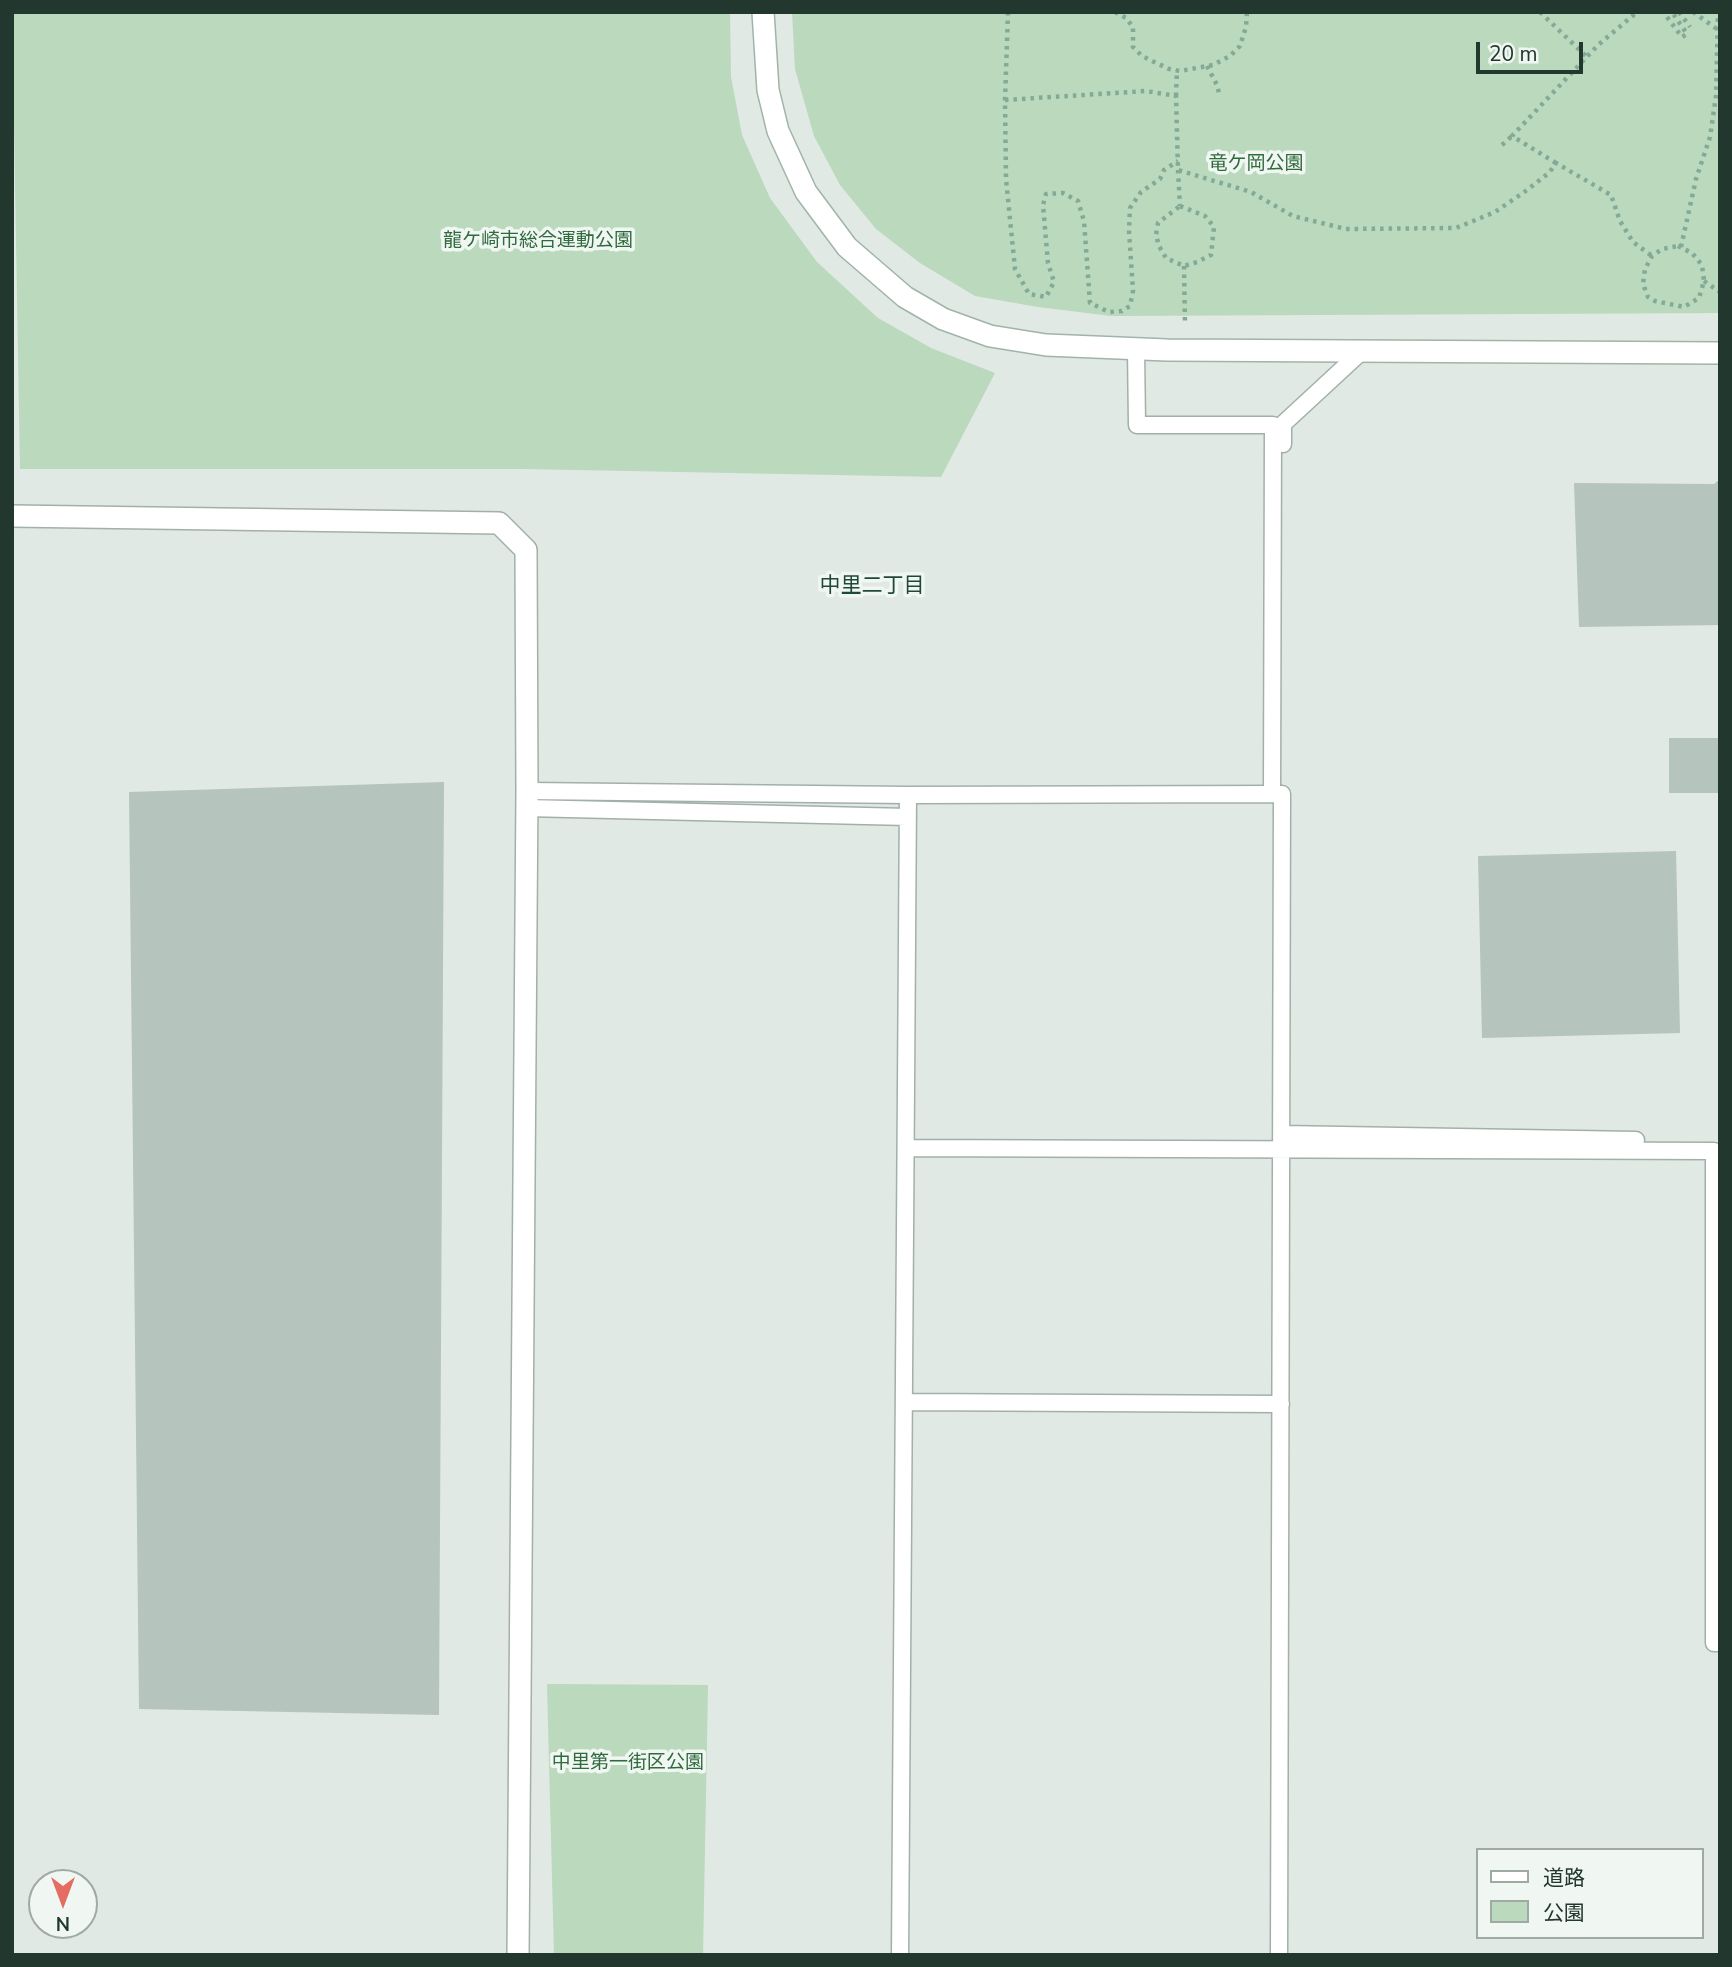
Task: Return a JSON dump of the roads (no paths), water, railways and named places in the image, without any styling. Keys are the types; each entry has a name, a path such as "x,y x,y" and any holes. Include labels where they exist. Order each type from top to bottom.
{"street":[{"path":"763,12 768,90 778,131 806,192 847,247 905,297 943,319 990,337 1046,345 1136,349 1720,353"},
{"path":"12,516 499,523 526,550 518,1955"}],"lane":[{"path":"1136,349 1137,425 1273,425 1281,1141 1279,1955"},
{"path":"1277,794 1283,424 1362,351"},
{"path":"526,800 1277,794"},
{"path":"900,1955 906,1402 908,795"},
{"path":"526,800 908,817"},
{"path":"1281,1141 1714,1151 1714,1643 1720,1643"},
{"path":"906,1148 1281,1141 1720,1141"},
{"path":"906,1402 1281,1404"}],"district":[{"name":"中里二丁目","path":"872,587"}],"park label":[{"name":"竜ケ岡公園","path":"1256,164"},
{"name":"龍ケ崎市総合運動公園","path":"538,241"},
{"name":"中里第一街区公園","path":"628,1763"}]}
